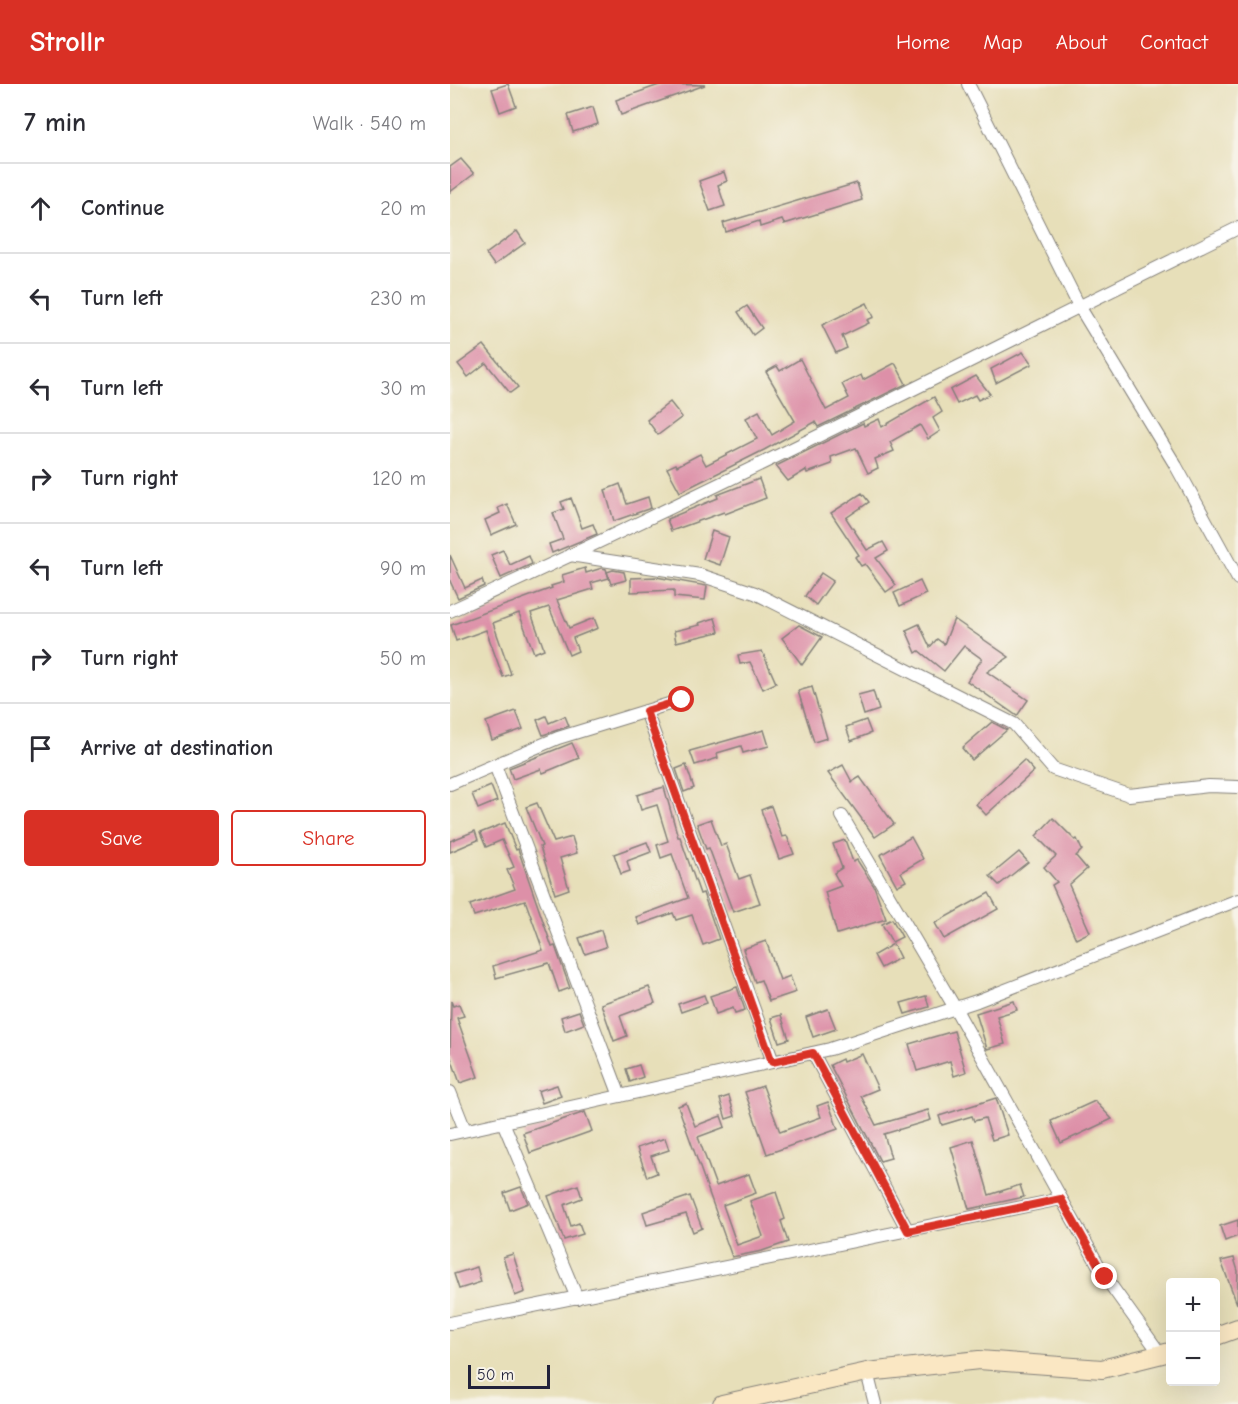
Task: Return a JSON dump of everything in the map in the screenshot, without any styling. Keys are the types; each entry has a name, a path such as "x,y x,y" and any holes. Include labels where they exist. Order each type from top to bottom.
{"main road":[{"path":"1220,1333 1238,1328"},
{"path":"722,1404 867,1372 979,1360 1101,1369 1166,1353"}],"street":[{"path":"968,84 1079,306 1176,466 1238,579"},
{"path":"450,611 570,555 1238,228"},
{"path":"570,555 700,576 755,593 1014,724 1053,770 1129,795 1209,786 1238,787"},
{"path":"450,784 558,738 682,700"},
{"path":"646,711 772,1062"},
{"path":"495,765 620,1096"},
{"path":"842,816 955,1008 1105,1277 1166,1353"},
{"path":"450,1134 830,1049 955,1008 1238,900"},
{"path":"813,1053 908,1231"},
{"path":"450,1092 465,1130"},
{"path":"503,1122 577,1298"},
{"path":"450,1323 1061,1199"},
{"path":"867,1372 875,1404"}],"building":[{"path":"508,84 516,106 500,112 492,89"},
{"path":"662,84 705,85 621,115 616,100"},
{"path":"593,107 598,124 573,132 568,115"},
{"path":"461,159 474,174 450,192 450,167"},
{"path":"724,172 727,181 718,185 725,206 710,211 699,181"},
{"path":"857,183 862,200 784,224 782,220 760,227 759,221 726,232 723,223"},
{"path":"517,231 525,243 494,265 486,254"},
{"path":"867,303 874,317 867,320 869,323 842,336 847,348 836,353 822,325"},
{"path":"747,306 762,328 753,335 738,312"},
{"path":"484,345 518,387 510,393 486,363 468,377 458,364"},
{"path":"1023,352 1032,364 996,383 991,369"},
{"path":"800,359 826,410 849,398 842,384 861,375 863,380 895,363 906,384 818,427 815,422 680,492 667,468 676,464 677,466 700,454 706,465 757,439 746,418 759,411 772,435 795,421 766,372 777,366 780,371"},
{"path":"976,376 990,394 978,400 975,395 957,404 950,390"},
{"path":"934,397 942,412 933,418 940,431 928,439 920,425 890,442 894,451 875,459 878,468 868,473 856,448 831,457 832,464 807,473 806,470 788,481 776,466 863,423 864,426 879,419 882,427"},
{"path":"670,402 682,417 658,435 647,420"},
{"path":"759,479 766,498 671,531 667,519 718,498 717,495"},
{"path":"620,484 627,504 648,497 651,508 614,521 605,490"},
{"path":"862,493 869,502 846,518 867,550 883,542 888,551 876,558 896,585 886,592 865,564 861,566 855,557 859,555 831,513"},
{"path":"571,498 582,528 593,524 597,534 552,553 549,544 563,539 553,513 564,509 561,502"},
{"path":"507,504 516,524 491,535 485,520 500,513 498,508"},
{"path":"712,531 729,537 720,565 703,559"},
{"path":"503,550 510,565 529,556 532,564 501,578 491,555"},
{"path":"450,555 465,588 482,580 484,586 458,598 450,581"},
{"path":"585,568 586,573 606,569 609,578 591,583 593,589 557,600 569,628 594,618 598,628 573,638 578,651 569,655 549,607 531,613 544,649 534,653 519,613 493,623 511,674 503,677 486,630 456,641 451,625 552,588 551,586 564,582 562,575"},
{"path":"613,570 624,572 626,580 611,584 607,572"},
{"path":"821,573 833,581 816,605 805,596"},
{"path":"656,577 707,586 705,600 674,597 674,590 631,592 631,578"},
{"path":"920,581 926,594 900,606 894,593"},
{"path":"715,618 719,632 676,642 674,631 700,625 699,623"},
{"path":"954,619 1009,657 987,672 1028,700 1017,716 967,681 982,659 964,646 944,671 919,651 916,653 906,630 919,624 930,647 937,639 944,644"},
{"path":"799,625 822,637 802,665 782,638"},
{"path":"762,651 776,683 763,689 750,662 740,664 738,655"},
{"path":"812,687 827,738 814,742 798,691"},
{"path":"873,691 879,710 864,715 858,695"},
{"path":"516,711 523,729 492,740 486,722"},
{"path":"546,716 549,723 565,716 569,726 543,735 537,720"},
{"path":"866,720 871,733 851,741 846,727"},
{"path":"992,722 1007,730 972,760 962,748"},
{"path":"764,730 769,746 743,753 741,746 717,753 718,758 695,765 690,751"},
{"path":"572,743 579,758 543,773 541,769 513,779 509,768"},
{"path":"1024,760 1034,771 986,815 976,804"},
{"path":"686,765 694,788 684,792 676,769"},
{"path":"843,765 852,782 860,777 894,824 875,837 828,773"},
{"path":"491,786 497,801 478,809 472,794"},
{"path":"664,787 678,837 680,837 700,894 703,893 719,939 703,945 692,915 676,920 673,913 639,925 636,917 688,898 672,854 661,858 657,845 668,841 657,805 641,810 637,795"},
{"path":"537,803 554,842 572,837 577,853 560,858 569,889 555,894 540,847 542,846 526,807"},
{"path":"771,806 782,837 787,836 794,854 779,859 761,810"},
{"path":"1053,818 1075,840 1077,839 1082,850 1076,856 1087,869 1069,885 1090,932 1076,939 1052,885 1057,882 1044,867 1056,856 1036,836"},
{"path":"711,819 721,846 726,844 739,879 750,875 760,903 733,912 709,848 706,849 697,824"},
{"path":"505,823 516,850 518,849 552,947 555,946 570,988 559,992 549,963 496,978 493,966 543,950 525,900 474,916 470,905 515,889 507,870 514,867 502,840 486,847 480,833"},
{"path":"475,831 478,840 450,852 450,841"},
{"path":"911,837 923,859 901,872 906,881 897,886 880,855"},
{"path":"845,840 853,862 857,860 874,886 886,919 837,934 825,892 841,886 834,873 842,868 833,844"},
{"path":"647,842 651,852 627,861 630,871 621,874 614,854"},
{"path":"1019,852 1028,862 999,885 990,876"},
{"path":"989,893 998,909 944,939 935,923"},
{"path":"892,919 902,937 892,942 882,924"},
{"path":"601,930 606,947 585,954 579,938"},
{"path":"766,941 780,980 790,976 796,992 769,1001 761,980 755,982 743,949"},
{"path":"893,944 900,958 881,968 874,955"},
{"path":"649,987 655,1003 620,1016 627,1036 614,1041 601,1004"},
{"path":"737,987 745,1010 735,1013 733,1008 716,1014 710,996"},
{"path":"704,995 707,1003 681,1012 678,1004"},
{"path":"926,996 929,1007 905,1014 901,1003"},
{"path":"451,1001 453,1006 459,1004 464,1016 457,1018 478,1077 460,1083 450,1055"},
{"path":"1014,1001 1017,1010 997,1016 1005,1044 987,1049 976,1013"},
{"path":"828,1009 836,1029 813,1037 806,1017"},
{"path":"579,1011 584,1024 565,1031 561,1017"},
{"path":"781,1015 789,1039 779,1042 771,1018"},
{"path":"954,1031 966,1072 954,1076 950,1061 917,1071 909,1044"},
{"path":"862,1054 878,1089 861,1096 876,1125 928,1110 931,1120 884,1134 891,1158 880,1161 830,1065"},
{"path":"639,1065 643,1077 630,1082 626,1069"},
{"path":"557,1085 561,1096 542,1103 538,1091"},
{"path":"763,1086 780,1132 821,1117 817,1106 828,1102 838,1129 767,1154 745,1092"},
{"path":"729,1096 735,1116 726,1119 720,1099"},
{"path":"996,1098 1008,1135 992,1140 985,1118 974,1121 972,1116 942,1125 939,1116"},
{"path":"1095,1101 1112,1119 1061,1143 1051,1121"},
{"path":"686,1103 695,1126 721,1116 725,1127 698,1137 716,1186 749,1174 756,1193 723,1205 737,1245 763,1236 750,1201 776,1192 785,1219 781,1221 788,1242 762,1251 732,1257 678,1106"},
{"path":"585,1112 592,1131 530,1153 523,1133"},
{"path":"665,1138 669,1150 651,1156 657,1173 647,1177 637,1148"},
{"path":"973,1140 989,1195 1020,1185 1024,1197 969,1209 951,1147"},
{"path":"578,1185 582,1198 564,1205 571,1226 579,1223 583,1234 564,1240 548,1196"},
{"path":"521,1187 528,1203 510,1210 504,1193"},
{"path":"690,1196 702,1228 693,1232 686,1214 647,1225 643,1212"},
{"path":"1238,1220 1238,1236 1225,1241 1220,1226"},
{"path":"513,1254 525,1292 515,1296 503,1257"},
{"path":"1234,1258 1238,1271 1237,1304 1221,1261"},
{"path":"477,1267 481,1282 459,1289 454,1274"}],"route":[{"path":"682,700 646,711 772,1062 813,1053 908,1231 1061,1199 1105,1277"}]}
